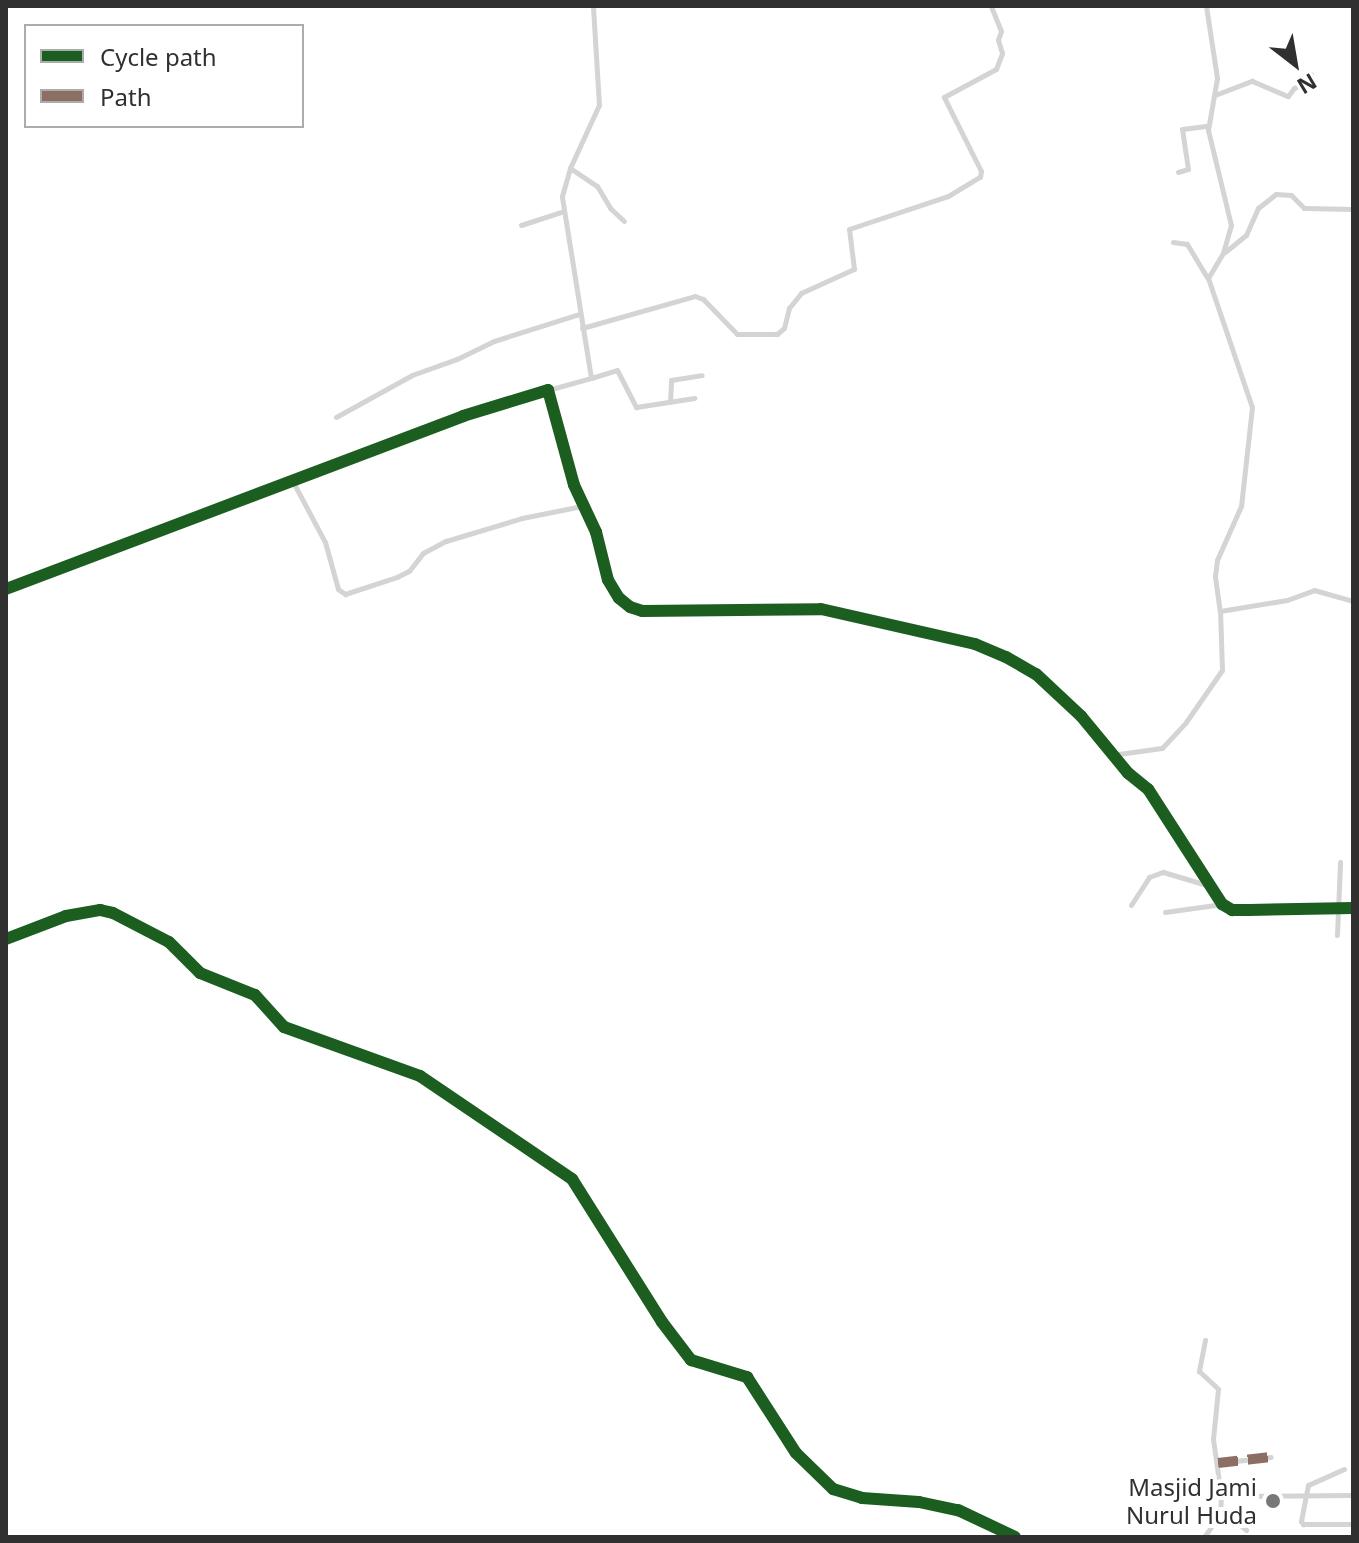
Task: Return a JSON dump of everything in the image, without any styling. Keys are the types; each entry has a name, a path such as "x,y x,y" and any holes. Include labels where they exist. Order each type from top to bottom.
{"street":[{"path":"591,378 562,196 570,168 599,105 593,6"},
{"path":"582,328 697,296 737,334 777,334 782,331 789,308 801,293 854,269 849,229 948,196 980,177 981,171 944,97 996,69 1002,53 998,40 1001,29 991,6"},
{"path":"1206,6 1216,69 1215,95 1208,126 1231,225 1223,253 1208,278"},
{"path":"1215,95 1252,81 1288,96 1294,88 1306,83 1311,74"},
{"path":"1178,172 1188,169 1182,129 1208,126"},
{"path":"570,168 597,186 610,208 624,221"},
{"path":"1223,253 1246,235 1258,208 1276,194 1291,195 1304,208 1353,209"},
{"path":"521,225 564,211"},
{"path":"1111,755 1162,748 1186,722 1222,670 1220,611 1215,577 1217,560 1241,506 1252,407 1208,278 1187,244 1173,242"},
{"path":"336,417 412,375 457,359 494,341 579,314"},
{"path":"6,589 463,416 617,370 633,405 694,398"},
{"path":"670,402 671,380 702,375"},
{"path":"548,390 582,506 596,532 608,580 619,598 630,607 642,611 821,609 975,644 1024,664 1081,716 1111,755 1159,802 1222,904 1232,910 1353,908"},
{"path":"292,480 325,542 338,589 345,594 409,571 423,553 446,541 522,518 582,506"},
{"path":"1220,611 1287,600 1314,590 1353,601"},
{"path":"1337,935 1340,862"},
{"path":"1131,905 1149,877 1163,872 1210,886"},
{"path":"1165,912 1222,904"},
{"path":"6,939 66,916 109,911 169,942 200,973 255,995 284,1027 420,1076 572,1179 691,1360 747,1377 796,1453 833,1489 862,1498 919,1502 958,1510 1015,1537"},
{"path":"1204,1537 1221,1509 1213,1439 1218,1389 1199,1371 1205,1340"},
{"path":"1218,1463 1271,1457"},
{"path":"1344,1469 1311,1482 1303,1497 1303,1524 1351,1524"},
{"path":"1221,1496 1353,1495"},
{"path":"1221,1509 1246,1530"}],"marked path":[{"path":"1218,1463 1271,1457"}],"cycle path":[{"path":"6,589 463,416 548,390 574,485 596,532 608,580 619,598 630,607 642,611 821,609 975,644 1036,674 1081,716 1128,773 1148,789 1222,904 1232,910 1353,908"},
{"path":"6,939 66,916 100,910 113,913 169,942 200,973 255,995 284,1027 420,1076 572,1179 662,1322 691,1360 747,1377 796,1453 833,1489 862,1498 919,1502 958,1510 1015,1537"}],"place":[{"name":"Masjid Jami Nurul Huda","path":"1273,1501"}]}
